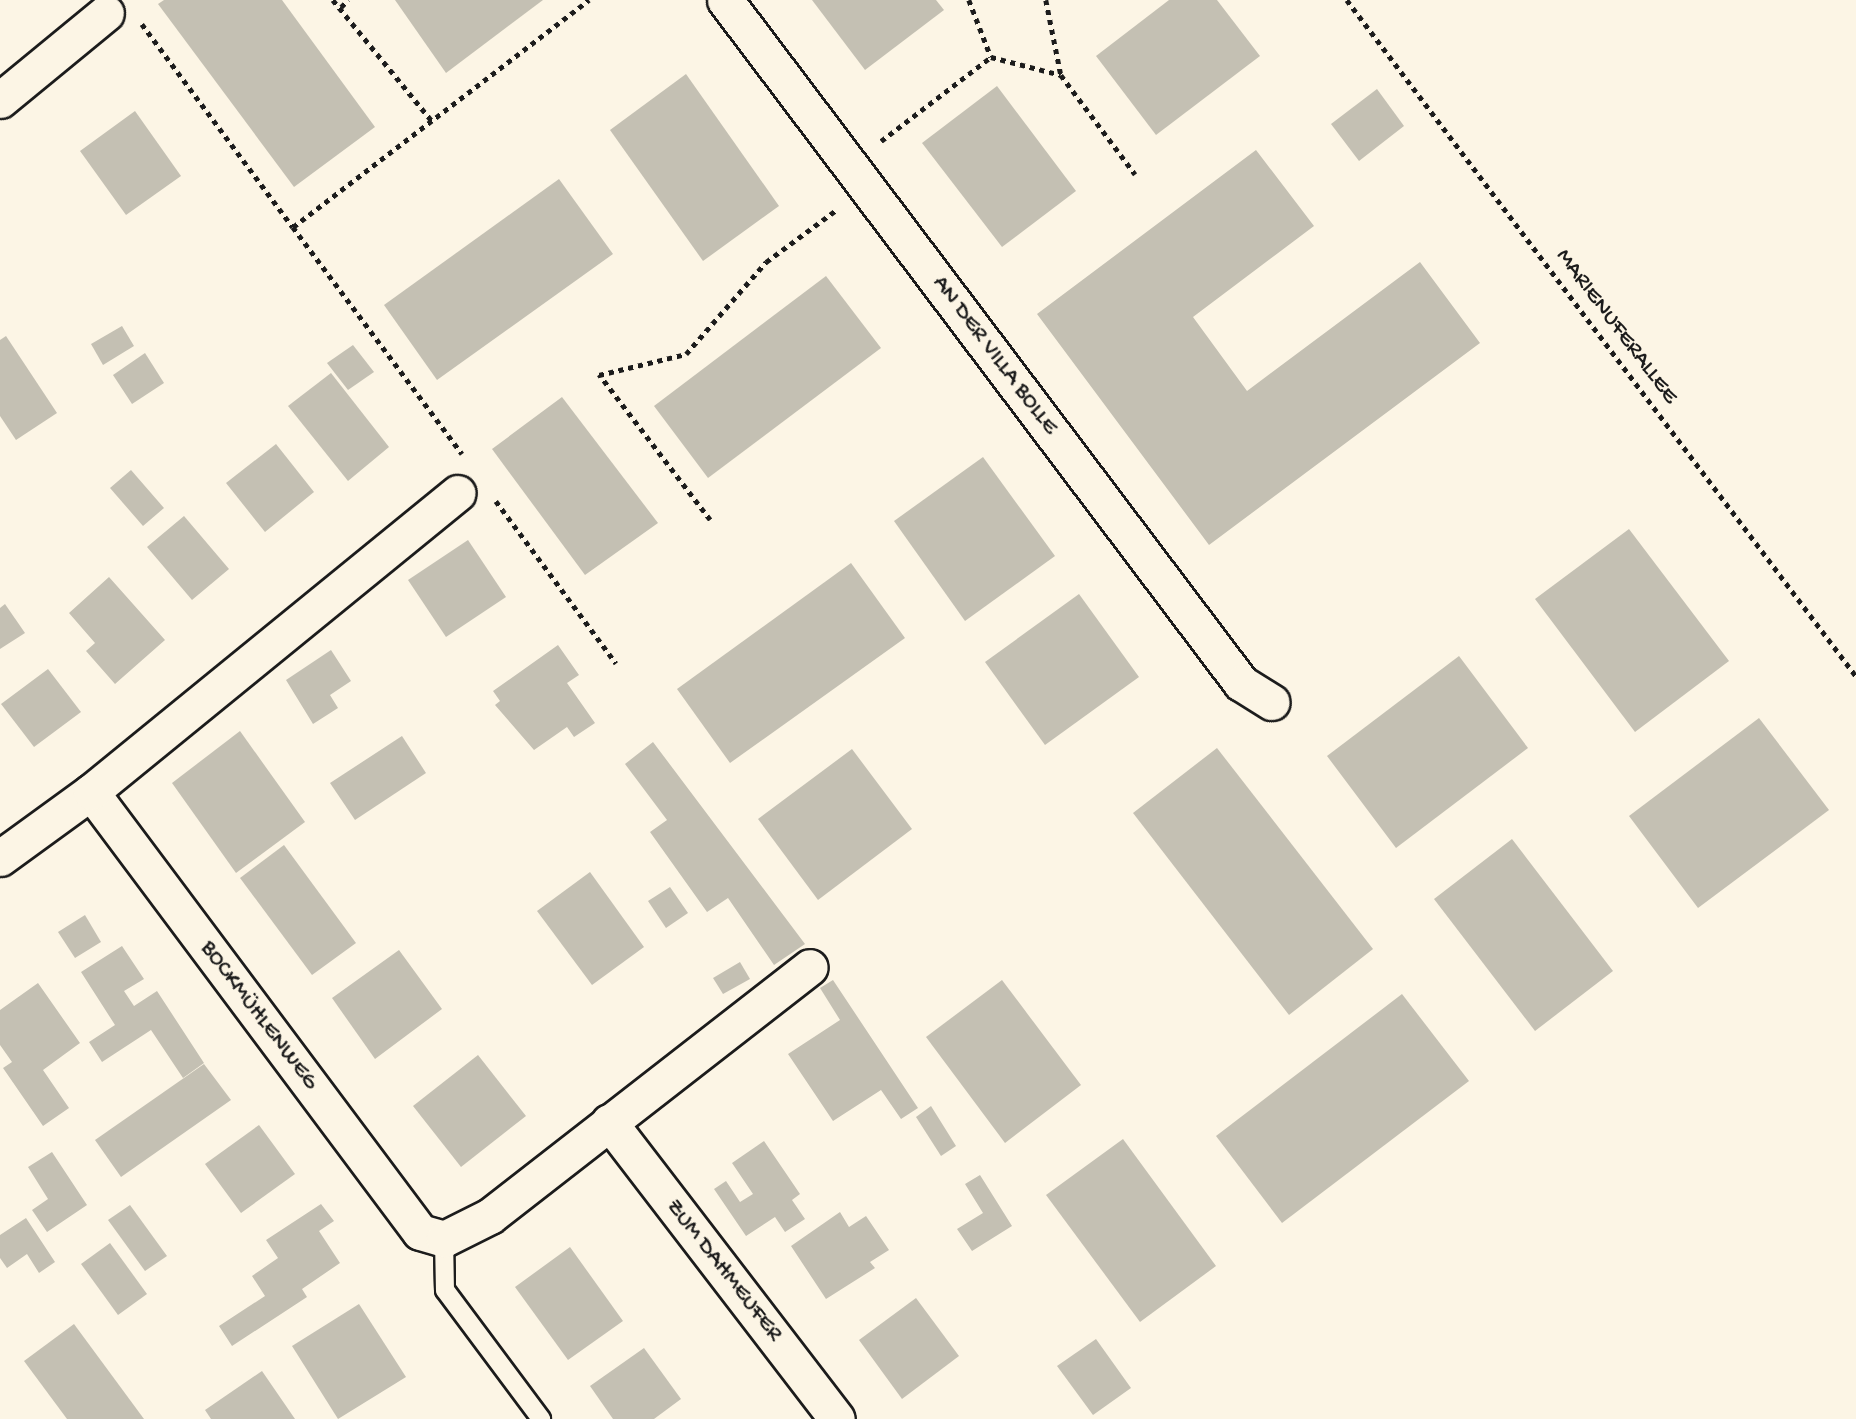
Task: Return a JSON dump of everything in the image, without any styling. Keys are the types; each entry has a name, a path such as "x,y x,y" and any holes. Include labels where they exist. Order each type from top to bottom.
{"street":[{"name":"AN DER VILLA BOLLE","path":"725,0 1241,683 1272,702"},
{"path":"0,100 120,12"},
{"path":"0,858 91,792 472,482"},
{"name":"BOCKMÜHLENWEG","path":"91,792 420,1232 444,1239"},
{"path":"444,1239 490,1216 810,967"},
{"name":"ZUM DAHMEUFER","path":"609,1122 837,1419"}],"lane":[{"path":"444,1239 445,1290 541,1419"}],"path":[{"path":"333,0 432,121"},
{"path":"341,7 348,0"},
{"path":"293,227 589,0"},
{"path":"969,0 991,57"},
{"path":"1046,0 1061,75 1135,174"},
{"name":"MARIENUFERALLEE","path":"1347,0 1856,676"},
{"path":"120,12 293,227 472,482 616,663"},
{"path":"991,57 1061,75"},
{"path":"904,123 991,57"},
{"path":"710,520 599,375 686,354 766,261 804,234"}],"building":[{"path":"164,0 282,0 375,127 294,187 158,4"},
{"path":"395,0 543,0 446,73"},
{"path":"812,0 936,0 944,10 865,70"},
{"path":"1169,0 1217,0 1260,56 1156,135 1096,56"},
{"path":"686,74 779,206 703,261 610,130"},
{"path":"997,86 1076,191 1002,247 922,143"},
{"path":"1377,89 1404,126 1359,161 1331,124"},
{"path":"135,111 181,176 126,215 80,151"},
{"path":"1256,150 1314,226 1193,317 1247,391 1420,262 1480,343 1209,545 1037,314"},
{"path":"559,179 613,254 437,380 384,305"},
{"path":"826,276 881,348 708,478 654,406"},
{"path":"122,326 134,346 103,365 91,344"},
{"path":"6,336 57,413 16,440 0,416 0,340"},
{"path":"353,345 374,372 348,390 327,363"},
{"path":"145,353 164,383 132,404 113,375"},
{"path":"331,373 389,447 348,481 288,406"},
{"path":"562,397 658,523 585,575 492,449"},
{"path":"276,444 314,492 265,532 226,483"},
{"path":"983,457 1055,556 965,621 894,521"},
{"path":"131,470 164,508 143,526 110,488"},
{"path":"184,516 229,569 192,600 147,547"},
{"path":"1629,529 1729,661 1635,732 1535,599"},
{"path":"468,540 506,597 446,637 408,580"},
{"path":"851,563 905,638 730,763 677,689"},
{"path":"109,577 165,640 115,684 86,651 95,643 69,613"},
{"path":"1079,594 1139,677 1045,745 985,662"},
{"path":"5,604 25,633 0,649 0,608"},
{"path":"558,645 579,675 567,683 595,723 574,737 567,727 534,750 495,705 500,701 493,691"},
{"path":"331,650 351,681 330,695 338,708 313,724 286,680"},
{"path":"1459,656 1528,748 1396,848 1327,756"},
{"path":"48,669 81,712 34,747 1,704"},
{"path":"1759,718 1829,810 1698,908 1629,816"},
{"path":"240,731 305,822 236,873 172,783"},
{"path":"402,736 426,773 355,820 330,783"},
{"path":"653,742 805,944 774,965 728,898 707,912 650,832 667,820 625,764"},
{"path":"1217,748 1373,949 1289,1015 1133,813"},
{"path":"852,749 912,829 818,900 758,819"},
{"path":"1512,839 1613,971 1535,1031 1434,899"},
{"path":"284,845 356,943 312,975 240,878"},
{"path":"590,872 644,947 592,985 537,911"},
{"path":"670,887 688,913 666,928 648,901"},
{"path":"85,915 101,942 75,958 58,932"},
{"path":"122,946 144,979 124,991 134,1006 157,991 204,1063 183,1078 151,1030 102,1062 89,1042 115,1025 81,972"},
{"path":"399,950 442,1009 375,1059 332,998"},
{"path":"740,962 750,979 723,994 713,978"},
{"path":"833,980 918,1108 901,1119 881,1090 833,1121 788,1054 840,1020 820,988"},
{"path":"1002,980 1081,1085 1005,1143 926,1037"},
{"path":"38,983 80,1043 43,1070 69,1108 43,1126 3,1068 12,1062 0,1045 0,1010"},
{"path":"1402,994 1469,1081 1282,1223 1216,1136"},
{"path":"478,1055 526,1116 461,1167 413,1106"},
{"path":"204,1064 231,1100 121,1177 95,1140"},
{"path":"931,1106 956,1146 941,1156 916,1117"},
{"path":"259,1125 295,1174 241,1213 205,1164"},
{"path":"1123,1139 1216,1266 1140,1322 1046,1195"},
{"path":"764,1141 800,1194 792,1200 805,1219 785,1232 775,1217 746,1236 714,1189 726,1181 740,1202 753,1194 732,1163"},
{"path":"52,1152 87,1205 47,1232 32,1210 48,1199 28,1167"},
{"path":"980,1175 1012,1226 972,1251 957,1229 983,1213 965,1184"},
{"path":"321,1204 334,1221 319,1231 340,1263 302,1289 307,1297 232,1346 219,1326 265,1296 252,1276 278,1258 266,1240"},
{"path":"130,1205 167,1256 145,1271 108,1220"},
{"path":"840,1212 849,1227 866,1216 889,1250 870,1262 875,1268 826,1299 791,1246"},
{"path":"26,1218 55,1262 39,1273 27,1254 7,1268 0,1258 0,1235"},
{"path":"110,1243 147,1294 118,1315 81,1264"},
{"path":"570,1247 623,1321 568,1360 515,1287"},
{"path":"916,1298 959,1356 902,1399 859,1340"},
{"path":"359,1304 406,1377 338,1419 292,1346"},
{"path":"74,1324 144,1419 67,1419 24,1361"},
{"path":"1096,1339 1131,1388 1093,1415 1057,1366"},
{"path":"644,1348 681,1399 654,1419 613,1419 590,1386"},
{"path":"262,1371 295,1419 211,1419 205,1410"}]}
